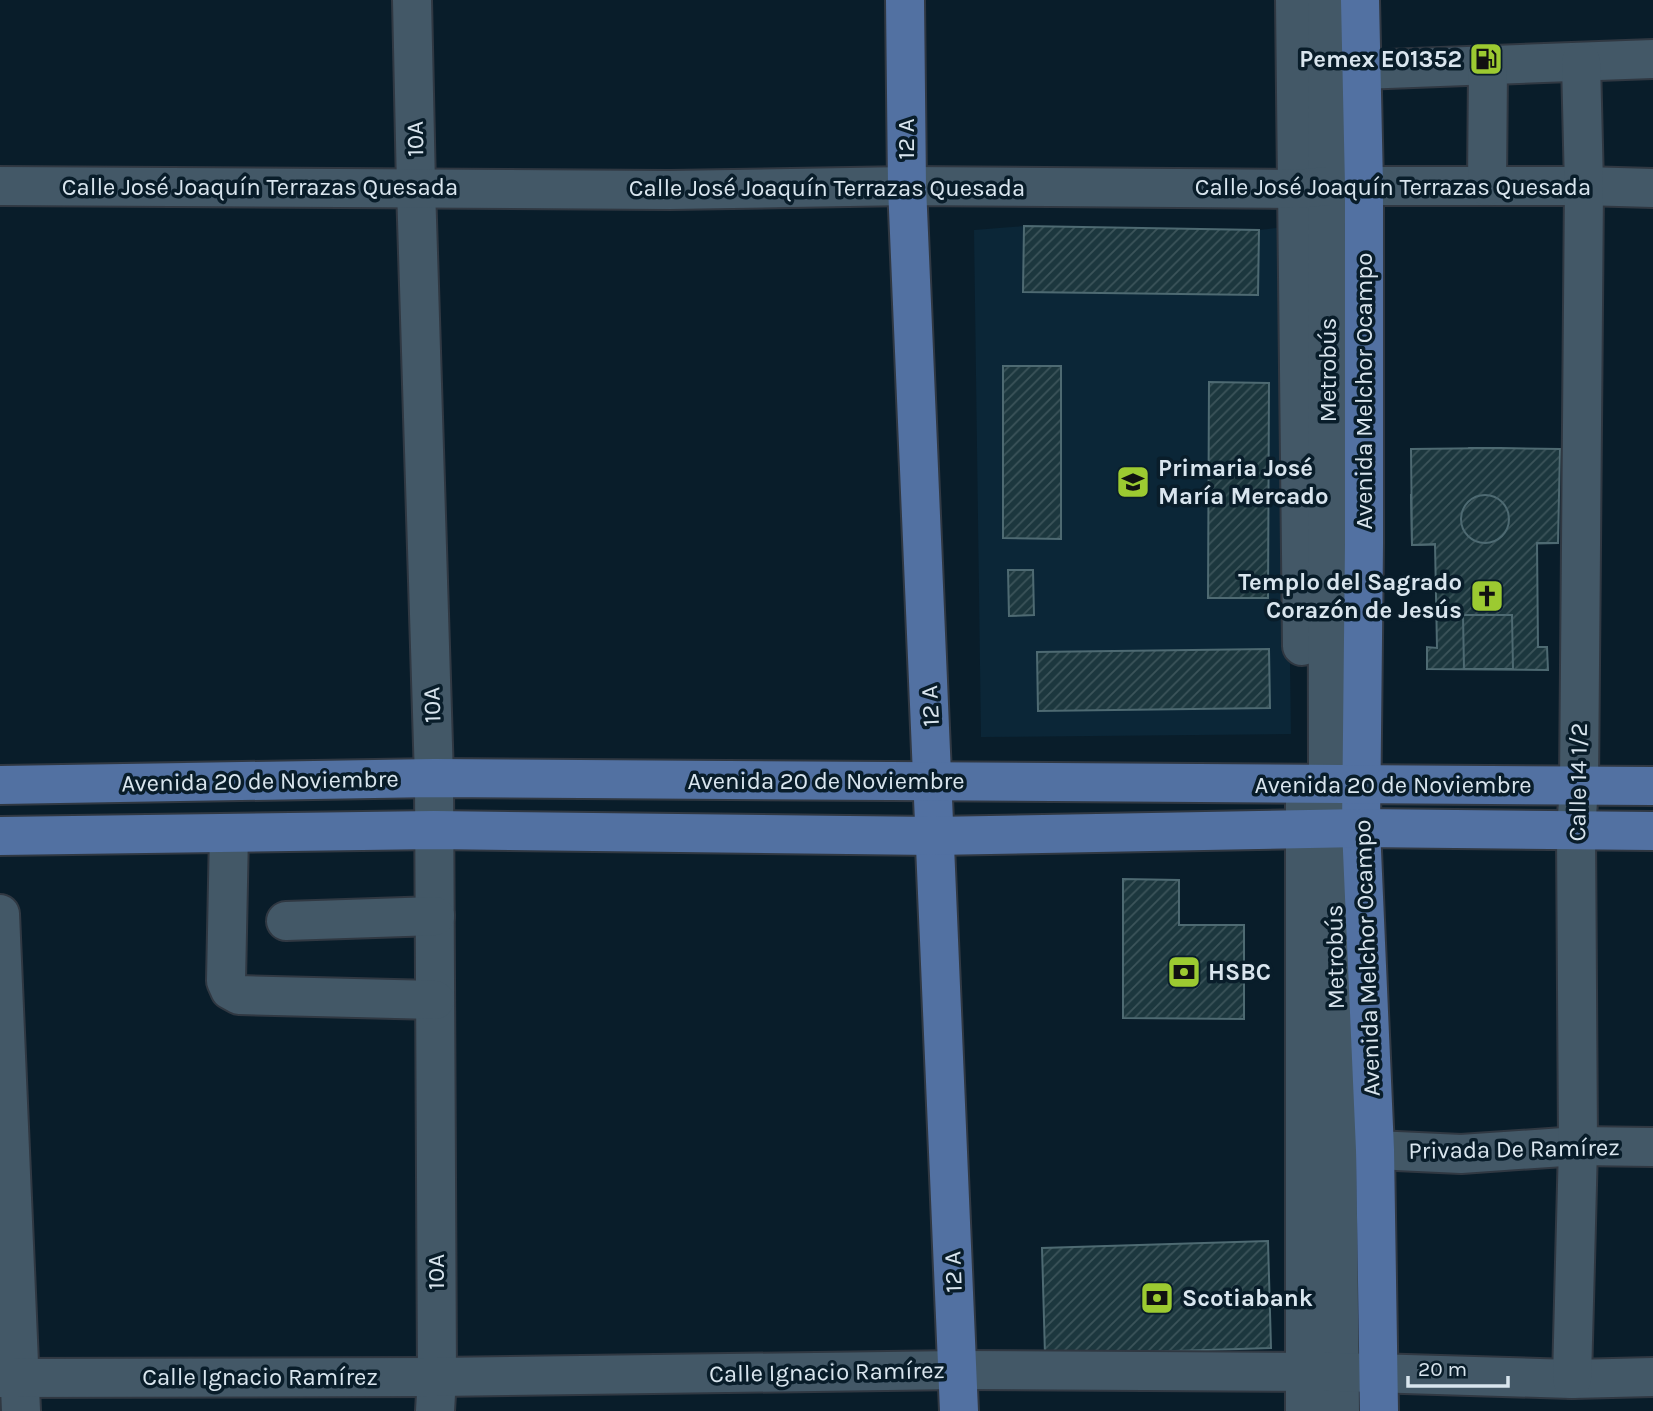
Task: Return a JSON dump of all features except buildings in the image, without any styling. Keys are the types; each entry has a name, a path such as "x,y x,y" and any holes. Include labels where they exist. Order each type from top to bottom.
{"main road":[{"name":"12 A","path":"905,0 907,186 959,1411"},
{"name":"Avenida Melchor Ocampo","path":"1360,0 1361,70 1329,187 1364,544 1331,785 1334,829 1375,1150 1379,1393"},
{"name":"Avenida 20 de Noviembre","path":"0,785 434,778 1653,786"},
{"name":"Avenida 20 de Noviembre","path":"0,836 435,830 934,836 1334,829 1653,831"}],"street":[{"name":"10A","path":"412,0 435,830 436,1394"},
{"name":"Avenida Melchor Ocampo","path":"1295,0 1329,187 1300,558 1331,785 1334,829 1322,1372 1305,1411"},
{"path":"1327,0 1329,187"},
{"path":"1361,70 1653,59"},
{"name":"Calle 14 1/2","path":"1572,1379 1578,1146 1576,831 1579,786 1584,186 1581,62"},
{"path":"1487,186 1488,67"},
{"name":"Calle José Joaquín Terrazas Quesada","path":"0,186 670,190 907,186 1653,188"},
{"path":"229,833 226,981 230,990 239,995 435,1000"},
{"path":"0,914 13,1389"},
{"path":"286,921 435,916"},
{"name":"Privada De Ramírez","path":"1375,1150 1461,1154 1578,1146 1653,1147"},
{"name":"Calle Ignacio Ramírez","path":"13,1389 436,1394 958,1370 1322,1372 1379,1393 1572,1379 1653,1377"},
{"path":"1322,1372 1339,1411"}],"shaded area":[{"name":"Primaria José María Mercado","path":"1024,226 1259,230 1284,227 1291,734 981,737 974,230"}],"place":[{"name":"Pemex E01352","path":"1486,59"},
{"name":"Primaria José María Mercado","path":"1133,482"},
{"name":"Templo del Sagrado Corazón de Jesús","path":"1487,596"},
{"name":"HSBC","path":"1184,972"},
{"name":"Scotiabank","path":"1157,1298"}]}
